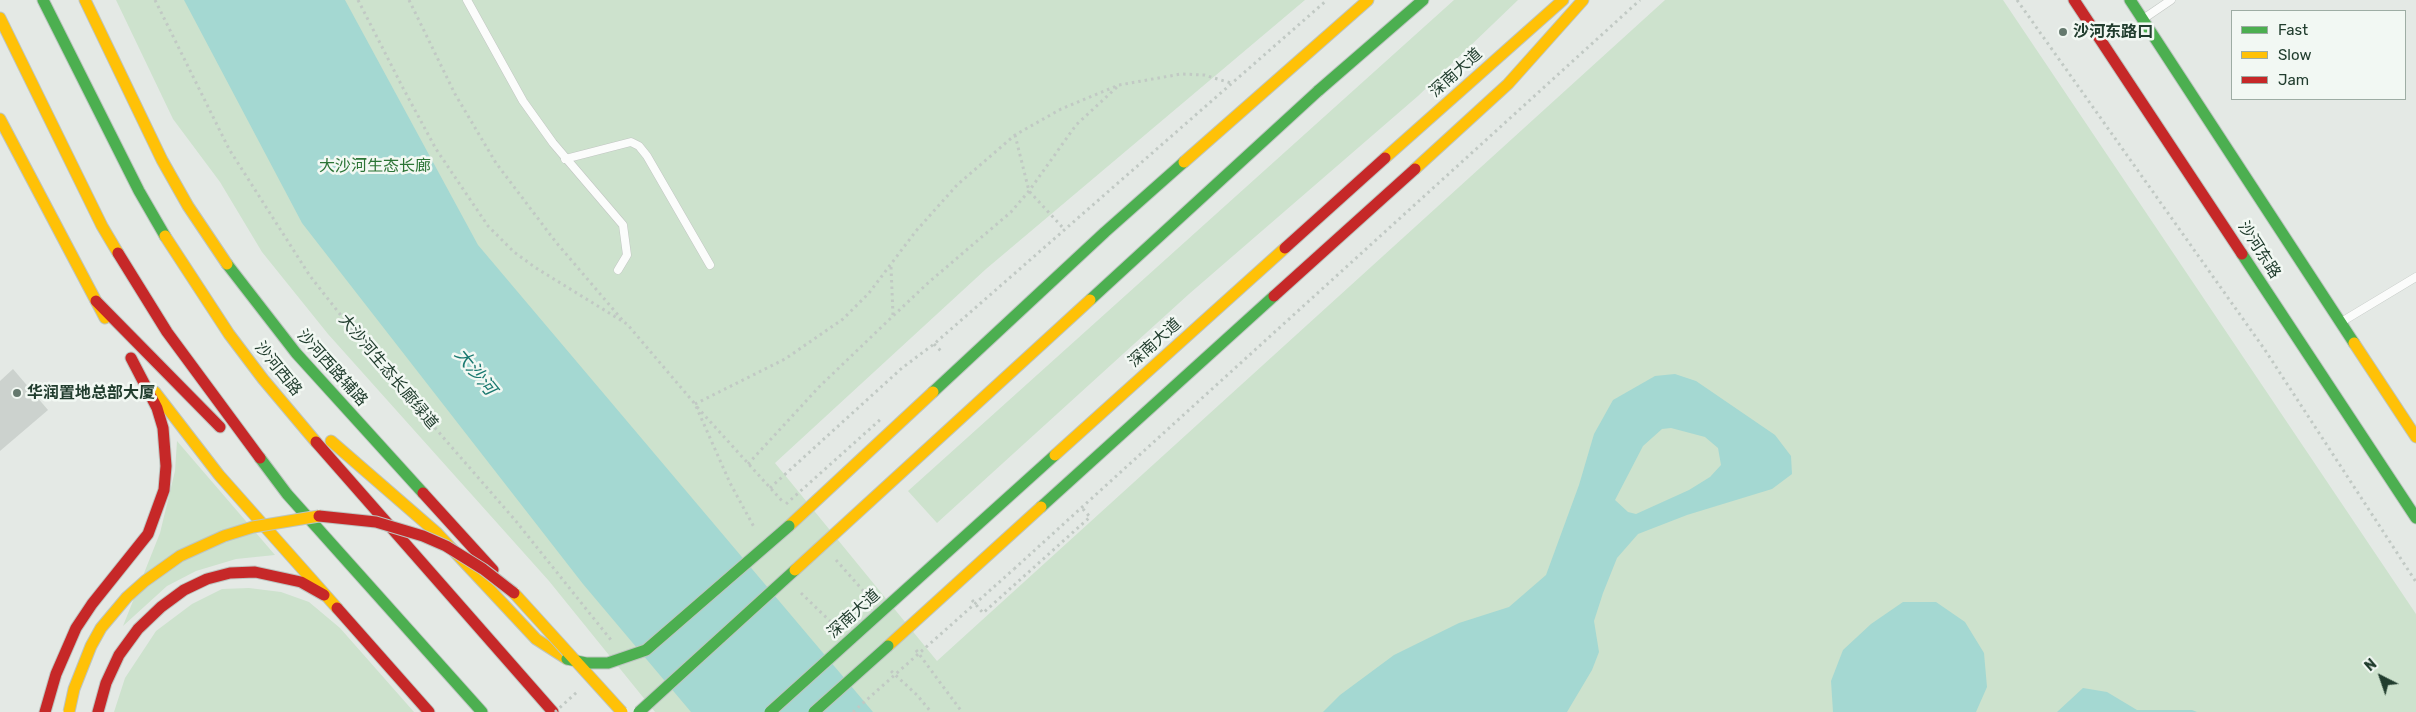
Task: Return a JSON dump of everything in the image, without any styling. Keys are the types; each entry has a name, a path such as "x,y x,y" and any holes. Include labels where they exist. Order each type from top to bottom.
{"main road":[{"name":"沙河西路","path":"43,0 120,155 159,227 229,334 263,378 355,488 553,712"},
{"name":"沙河西路辅路","path":"84,0 162,160 188,206 242,286 296,353 622,712"},
{"path":"263,378 437,533 536,639 567,659 586,663 608,663 628,658 646,650 674,628 793,522 1105,232 1368,0"},
{"path":"639,712 1318,91 1423,0"},
{"name":"深南大道","path":"770,712 1563,0"},
{"path":"814,712 1508,84 1582,0"},
{"name":"沙河东路","path":"2074,0 2416,518"},
{"name":"沙河东路","path":"2130,0 2416,437"},
{"path":"0,18 82,187 120,258 167,332 287,494"},
{"path":"0,119 96,301 132,358 181,428 324,595 429,712"},
{"path":"0,132 12,142"},
{"path":"96,301 287,494 482,712"},
{"path":"45,712 56,674 76,628 97,597 148,534 164,490 166,466 163,428 157,408 132,358"},
{"path":"69,712 74,689 91,646 106,622 127,597 145,581 180,556 224,536 253,526 305,517 328,516 376,522 446,546 483,569 514,593"},
{"path":"98,712 106,683 119,655 138,629 160,607 184,590 207,579 230,573 255,572 276,575 301,582 324,595"}],"lane":[{"path":"467,0 523,101 565,159 622,225 628,255 618,270"},
{"path":"2142,20 2171,0"},
{"path":"565,159 631,142 639,146 647,156 710,265"},
{"path":"2342,322 2416,276"}],"path":[{"name":"大沙河生态长廊绿道","path":"155,0 228,149 310,276 376,360 515,520 614,644"},
{"path":"358,0 436,149 488,226 514,252 536,268 626,324"},
{"path":"409,0 454,94 492,156 555,241 770,488 793,522"},
{"path":"770,488 902,368 934,344 1327,0"},
{"path":"853,712 1077,513 1640,0"},
{"path":"2017,0 2265,350 2416,582"},
{"path":"695,404 786,359 843,319 863,300 916,231 957,185 1015,135 1061,109 1119,85 1181,74 1204,75 1231,83"},
{"path":"748,464 819,387 893,316 929,282 1011,212 1029,191 1076,125 1119,85"},
{"path":"1015,135 1029,191 1064,229"},
{"path":"891,265 893,316"},
{"path":"970,598 983,613 1090,517 1082,508"},
{"path":"830,554 870,597"},
{"path":"902,633 962,712"}],"green space":[{"name":"大沙河生态长廊","path":"116,0 1305,0 986,269 775,463 937,661 1665,0 2003,0 2416,614 2416,712 655,712 549,581 328,334 262,252 220,182 173,119"},
{"path":"1454,0 1518,0 1418,96 1189,294 937,523 908,491"},
{"path":"177,441 275,555 236,559 196,571 167,586 123,626 160,533 175,471"},
{"path":"249,588 281,592 309,602 340,628 414,712 114,712 125,678 156,631 192,604 222,589"}],"water":[{"name":"大沙河","path":"184,0 345,0 478,245 873,712 691,712 583,584 302,223"},
{"path":"1675,374 1696,381 1775,435 1791,456 1792,474 1772,489 1687,515 1638,534 1617,558 1603,593 1594,621 1599,652 1592,670 1567,712 1323,712 1340,695 1394,655 1459,623 1509,607 1546,575 1579,485 1594,434 1613,400 1655,376","holes":["1671,428 1705,437 1718,448 1721,465 1710,477 1689,490 1636,514 1628,512 1615,500 1643,446 1662,429"]},
{"path":"1903,602 1936,602 1965,622 1984,653 1987,687 1976,712 1833,712 1831,681 1843,650 1871,624"},
{"path":"2083,688 2107,692 2137,710 2192,710 2197,712 2057,712"}],"building":[{"name":"华润置地总部大厦","path":"13,369 48,410 0,451 0,381"}],"traffic: fast":[{"path":"43,0 139,191 165,236"},
{"path":"1318,91 1423,0"},
{"path":"2130,0 2354,343"},
{"path":"1090,300 1318,91"},
{"path":"933,392 1105,232 1184,162"},
{"path":"2242,254 2416,518"},
{"path":"227,264 296,353 423,493"},
{"path":"1041,507 1274,296"},
{"path":"770,712 1055,455"},
{"path":"260,458 287,494 482,712"},
{"path":"567,659 586,663 608,663 646,650 789,526"},
{"path":"639,712 795,570"},
{"path":"814,712 888,646"}],"traffic: slow":[{"path":"85,0 162,160 188,206 227,264"},
{"path":"1184,162 1368,0"},
{"path":"1385,158 1563,0"},
{"path":"1415,169 1508,84 1583,0"},
{"path":"0,18 102,226 118,253"},
{"path":"0,119 105,318"},
{"path":"165,236 229,334 263,379 316,442"},
{"path":"1055,455 1285,248"},
{"path":"795,570 1090,300"},
{"path":"2354,343 2416,437"},
{"path":"155,392 219,475 337,608"},
{"path":"789,526 933,392"},
{"path":"331,441 437,533 536,639 567,659"},
{"path":"888,646 1041,507"},
{"path":"69,712 74,689 91,646 101,628 127,597 145,581 180,556 224,536 253,527 319,516"},
{"path":"514,593 622,712"}],"traffic: jam":[{"path":"2074,0 2242,254"},
{"path":"1285,248 1385,158"},
{"path":"1274,296 1415,169"},
{"path":"118,253 167,332 260,458"},
{"path":"96,301 220,427"},
{"path":"45,712 56,674 76,628 92,604 148,534 164,490 166,466 163,428 157,408 131,358"},
{"path":"316,442 553,712"},
{"path":"423,493 493,570"},
{"path":"319,516 376,522 423,536 446,546 483,569 514,593"},
{"path":"98,712 106,683 119,655 138,629 161,607 184,590 207,579 230,573 255,572 301,582 324,595"},
{"path":"337,608 429,712"}],"place":[{"name":"沙河东路口","path":"2063,32"},
{"name":"华润置地总部大厦","path":"17,393"}]}
